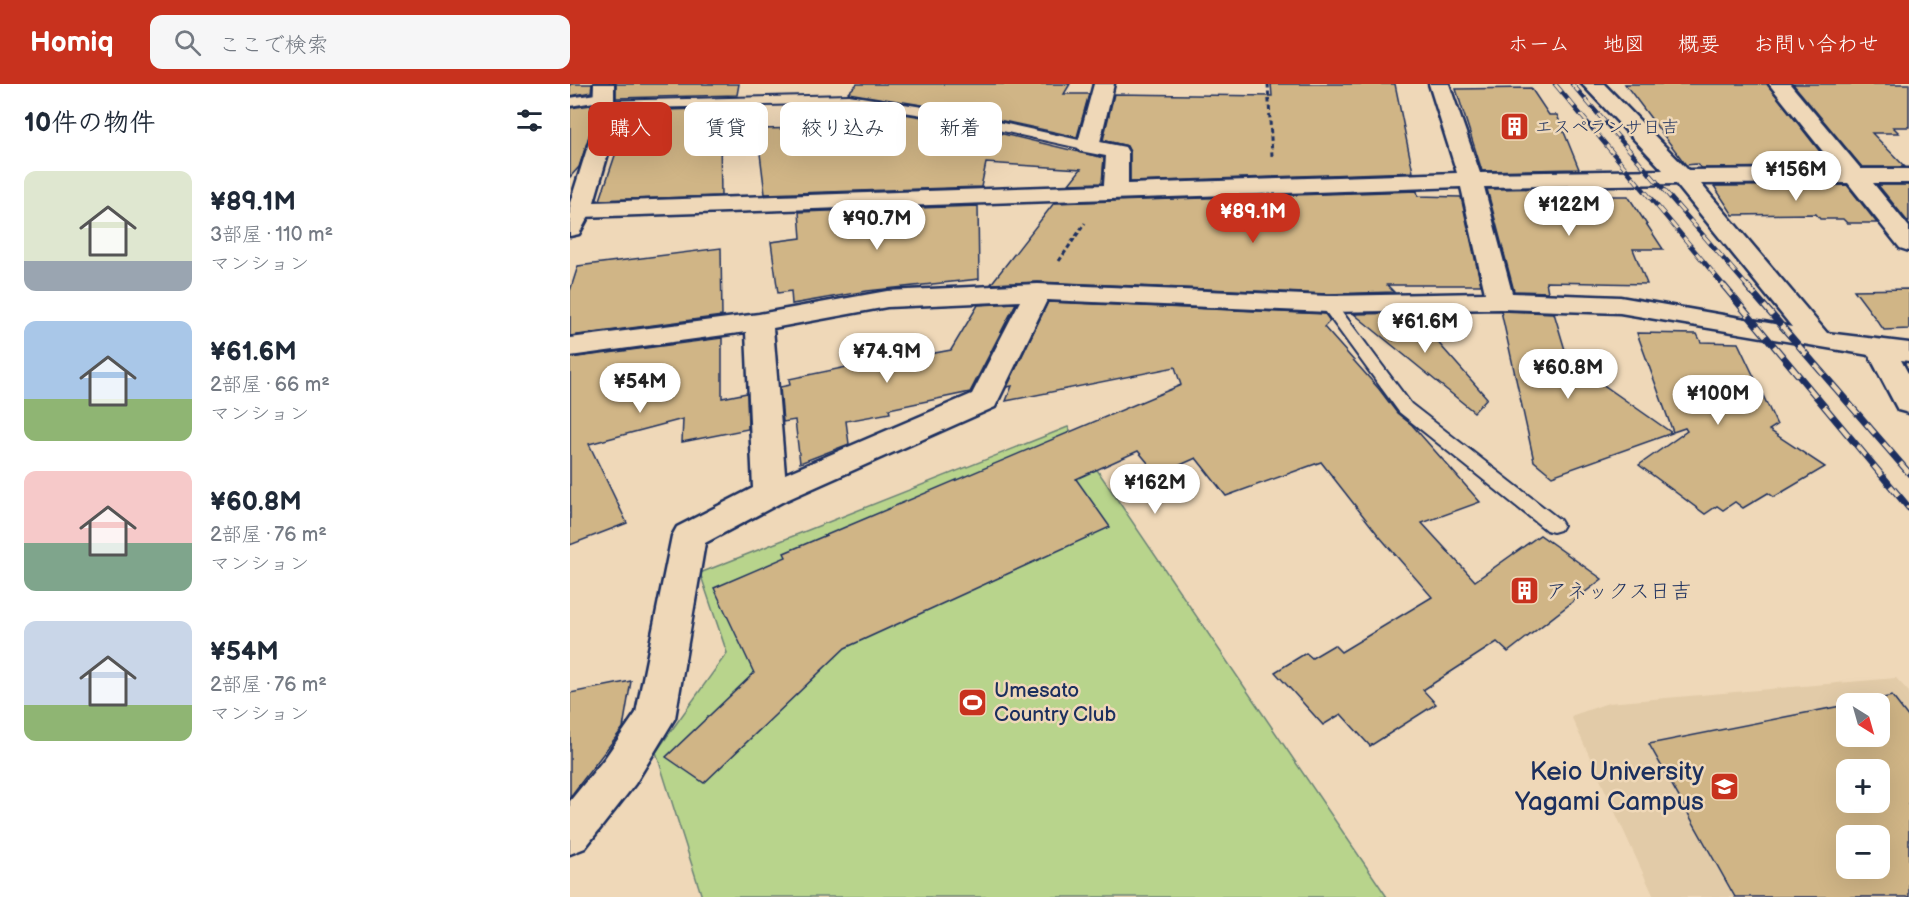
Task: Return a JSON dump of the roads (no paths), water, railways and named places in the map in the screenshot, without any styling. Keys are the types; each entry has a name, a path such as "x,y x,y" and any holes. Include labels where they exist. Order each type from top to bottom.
{"street":[{"path":"1104,84 1088,146 1117,152 1111,192"},
{"path":"1439,84 1471,181 1500,301"},
{"path":"1592,84 1683,178 1818,340"},
{"path":"1779,84 1909,243"},
{"path":"603,95 603,133 575,219 864,203 1274,186 1471,181 1909,176"},
{"path":"570,834 620,771 655,718 689,536 770,494 984,400 1038,292"},
{"path":"570,346 759,322 887,299 1038,292 1328,304 1500,301 1620,305 1818,340 1895,351 1909,403"},
{"path":"759,322 770,494"}],"lane":[{"path":"570,102 603,95 849,99 953,116 1088,146"},
{"path":"1328,304 1405,408 1552,525"}],"railway":[{"path":"1555,84 1725,287"},
{"path":"1572,84 1748,287"},
{"path":"1724,286 1909,508"},
{"path":"1747,286 1909,473"}],"place":[{"name":"エスペランサ日吉","path":"1514,127"},
{"name":"アネックス日吉","path":"1525,591"},
{"name":"Umesato Country Club","path":"973,702"},
{"name":"Keio University Yagami Campus","path":"1725,786"}]}
